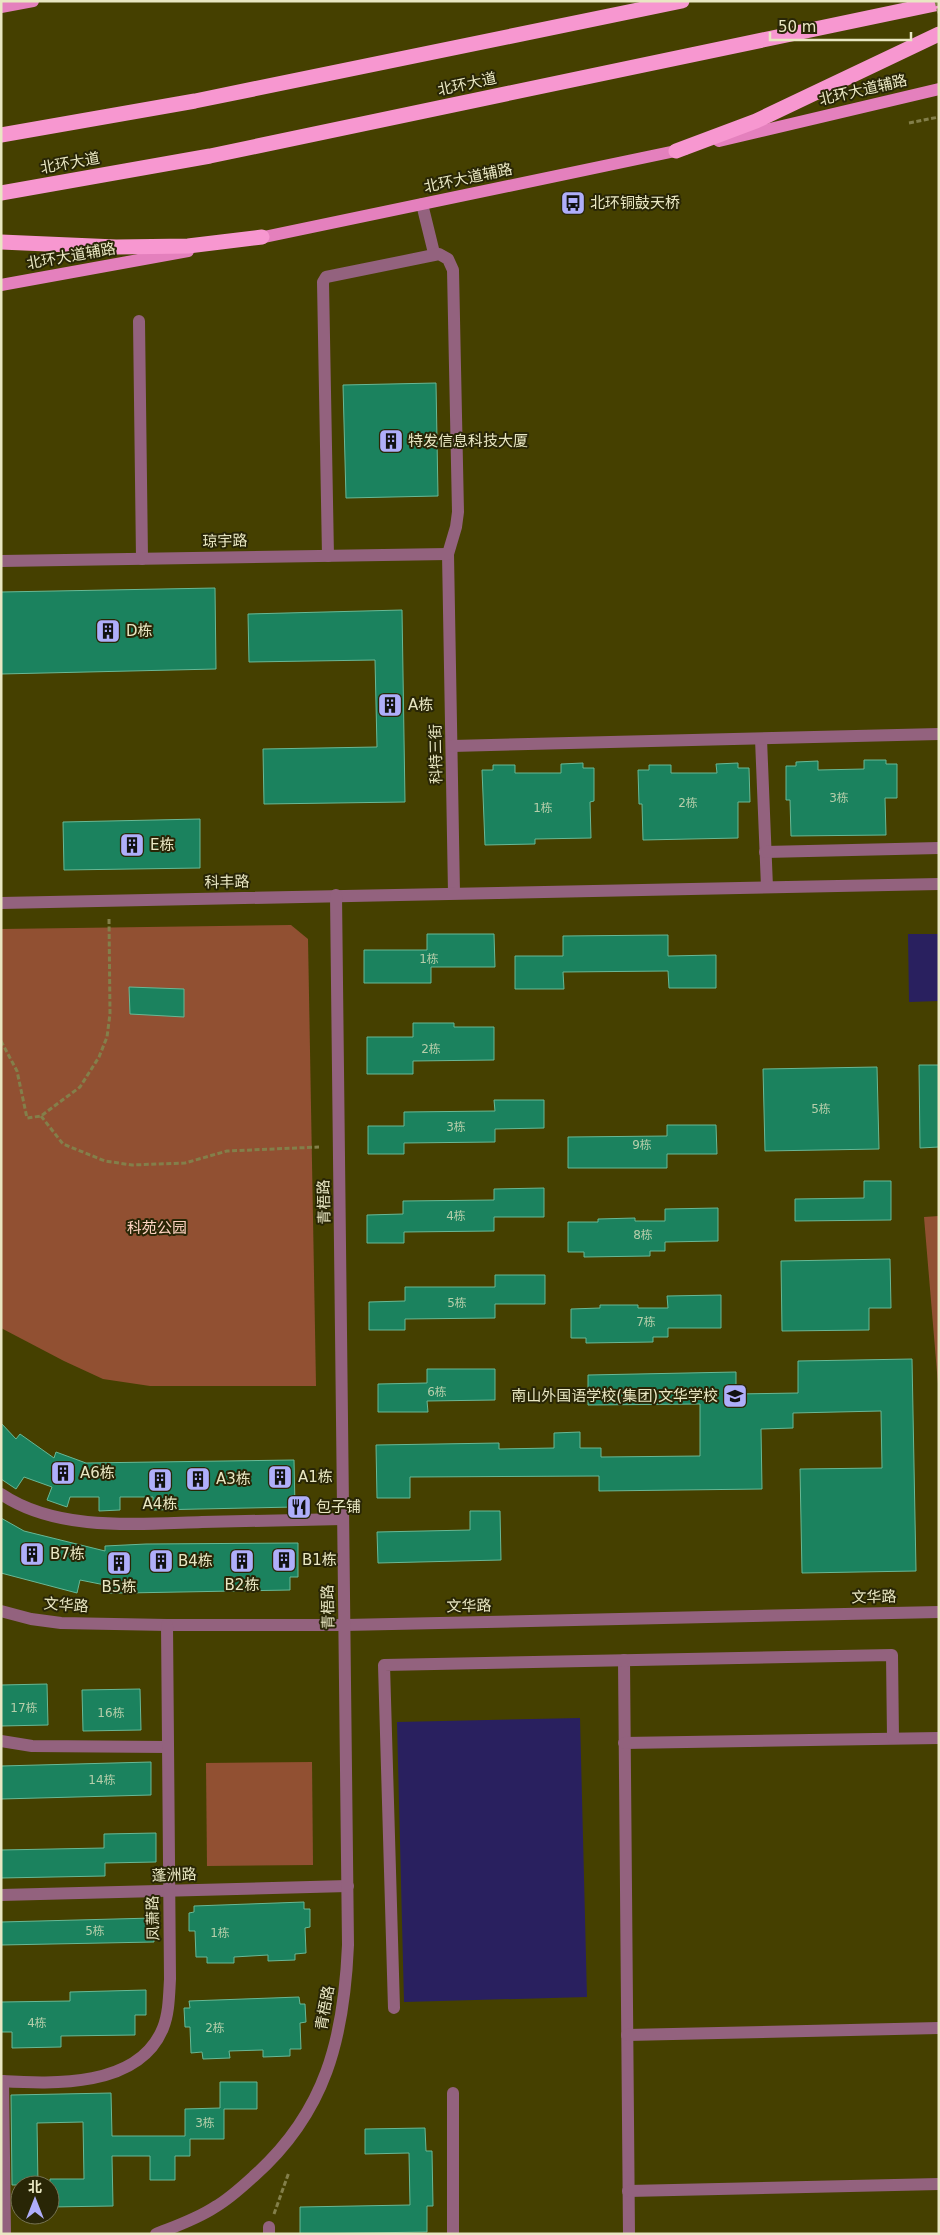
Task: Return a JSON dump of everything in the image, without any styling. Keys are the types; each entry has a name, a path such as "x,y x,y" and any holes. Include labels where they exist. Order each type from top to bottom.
{"highway":[{"path":"1,135 195,101 682,1"},
{"name":"北环大道","path":"1,193 210,156 937,2"},
{"path":"676,151 756,121 939,34"},
{"path":"1,242 116,247 188,246 262,237"}],"main road":[{"path":"1,7 33,1"},
{"name":"北环大道辅路","path":"1,285 262,237 676,151 939,89"}],"street":[{"path":"328,556 323,282 326,277 434,254 422,204"},
{"name":"科特三街","path":"434,254 444,256 451,264 453,270 458,512 456,528 448,554 454,893"},
{"path":"139,321 142,559"},
{"name":"琼宇路","path":"1,561 448,554"},
{"path":"452,746 939,734"},
{"path":"761,738 766,887"},
{"path":"765,852 939,848"},
{"name":"科丰路","path":"1,903 939,884"},
{"name":"青梧路","path":"156,2234 216,2207 243,2186 289,2141 308,2115 321,2088 330,2063 344,2005 348,1945 348,1886 336,895"},
{"path":"1,1494 42,1513 82,1522 123,1524 343,1519"},
{"name":"文华路","path":"1,1611 31,1619 60,1623 167,1625 345,1625 939,1612"},
{"name":"凤萧路","path":"2,2081 53,2082 92,2079 120,2070 151,2048 162,2030 168,2006 167,1625"},
{"path":"394,2008 384,1665 892,1655 893,1738"},
{"path":"624,1660 628,2234"},
{"path":"624,1743 939,1738"},
{"path":"1,1741 32,1746 168,1747"},
{"name":"蓬洲路","path":"1,1895 348,1886"},
{"path":"627,2036 939,2028"},
{"path":"2,2081 5,2234"},
{"path":"453,2093 453,2234"},
{"path":"628,2191 939,2184"}],"path":[{"path":"937,2 939,14"},
{"path":"909,123 939,117"},
{"path":"1,1041 16,1071 27,1118 41,1116 80,1087 99,1057 107,1037 110,1014 109,918"},
{"path":"41,1116 63,1144 104,1161 132,1165 185,1164 227,1151 319,1147"},
{"path":"269,2230 289,2172"}],"green space":[{"name":"科苑公园","path":"291,925 308,939 316,1386 150,1386 103,1379 1,1328 1,929"},
{"path":"939,1216 939,1396 924,1217"},
{"path":"312,1762 313,1865 207,1866 206,1763"}],"shaded area":[{"path":"908,934 939,934 939,1001 909,1002"},
{"path":"580,1718 587,1997 404,2002 397,1722"}],"building":[{"name":"特发信息科技大厦","path":"436,383 438,496 346,498 343,385"},
{"name":"D栋","path":"215,588 216,669 1,674 1,592"},
{"name":"A栋","path":"402,610 405,802 264,804 263,749 377,747 375,660 249,662 248,614"},
{"path":"864,760 886,760 886,764 897,764 897,798 885,798 886,835 791,836 790,800 786,800 786,766 796,766 796,762 818,761 818,770 864,769"},
{"path":"583,763 583,768 594,768 594,801 590,802 591,838 535,839 535,844 485,845 482,770 493,770 493,765 515,765 515,773 561,773 561,764"},
{"path":"738,763 738,768 749,768 750,802 738,802 738,838 643,840 642,804 639,804 638,770 649,770 649,765 671,765 671,773 717,773 716,764"},
{"name":"E栋","path":"200,819 200,868 64,870 63,822"},
{"path":"427,934 494,934 495,967 431,967 431,983 364,983 364,950 427,950"},
{"path":"668,935 668,956 716,955 716,988 669,988 668,971 563,972 564,989 515,989 515,956 563,956 563,936"},
{"path":"129,987 184,989 184,1017 130,1014"},
{"path":"413,1023 454,1023 454,1027 494,1027 494,1060 413,1061 413,1074 367,1074 367,1037 413,1037"},
{"path":"919,1065 939,1065 939,1147 920,1148"},
{"path":"877,1067 879,1149 765,1151 763,1069"},
{"path":"494,1100 544,1100 544,1128 495,1129 495,1142 404,1143 404,1154 368,1154 368,1126 404,1126 404,1112 495,1111"},
{"path":"667,1125 716,1125 717,1154 667,1154 667,1168 568,1168 568,1137 667,1136"},
{"path":"864,1181 891,1181 891,1220 795,1221 795,1199 864,1198"},
{"path":"544,1188 544,1217 494,1217 494,1231 404,1232 404,1243 367,1243 367,1215 403,1214 403,1201 494,1200 494,1189"},
{"path":"718,1208 718,1241 665,1242 665,1251 650,1251 650,1256 584,1257 584,1252 568,1252 568,1222 598,1222 598,1219 635,1218 635,1221 665,1221 665,1209"},
{"path":"890,1259 891,1308 869,1308 869,1330 782,1331 781,1261"},
{"path":"495,1275 545,1275 545,1304 495,1304 495,1318 405,1319 405,1330 369,1330 369,1302 405,1301 405,1287 495,1287"},
{"path":"721,1295 721,1328 668,1328 668,1337 653,1337 653,1342 586,1343 586,1338 571,1338 571,1309 600,1308 600,1305 638,1305 638,1308 668,1308 667,1296"},
{"path":"912,1359 916,1571 802,1573 800,1469 882,1468 881,1411 793,1413 793,1428 761,1429 762,1489 599,1491 599,1476 410,1477 410,1498 377,1498 376,1445 499,1443 499,1449 554,1448 554,1433 580,1432 580,1448 601,1448 601,1457 700,1456 700,1404 588,1405 588,1375 736,1372 736,1394 798,1393 798,1361"},
{"path":"427,1369 495,1369 495,1400 427,1401 428,1412 378,1412 378,1384 427,1383"},
{"path":"1,1423 16,1439 20,1434 54,1458 56,1452 86,1463 294,1460 295,1507 153,1510 153,1497 120,1497 120,1510 99,1511 99,1497 70,1497 67,1507 47,1500 52,1487 24,1477 16,1489 1,1479"},
{"path":"470,1511 500,1511 501,1560 378,1563 377,1532 470,1530"},
{"path":"1,1518 24,1531 105,1551 105,1546 146,1544 298,1543 298,1577 290,1577 290,1590 126,1593 105,1593 105,1585 80,1580 77,1593 1,1573"},
{"path":"47,1684 48,1725 1,1726 1,1685"},
{"path":"140,1689 141,1730 83,1731 82,1690"},
{"path":"151,1762 151,1795 1,1799 1,1766"},
{"path":"156,1833 156,1862 105,1863 105,1876 1,1878 1,1850 104,1848 104,1834"},
{"path":"304,1902 304,1909 310,1909 310,1927 305,1928 306,1953 295,1954 295,1960 268,1961 268,1955 234,1957 234,1963 207,1963 207,1957 196,1957 195,1931 189,1931 189,1913 194,1912 194,1906"},
{"path":"153,1918 154,1942 1,1945 1,1922"},
{"path":"146,1990 146,2015 135,2015 135,2035 61,2036 61,2047 12,2048 12,2032 1,2032 1,2002 70,2001 70,1992"},
{"path":"299,1997 300,2004 305,2004 306,2022 300,2023 301,2049 290,2049 290,2056 263,2057 263,2050 229,2051 230,2058 203,2059 202,2052 191,2053 190,2027 185,2027 184,2008 190,2008 189,2001"},
{"path":"220,2082 257,2082 257,2109 224,2109 224,2139 190,2139 190,2156 175,2156 175,2180 150,2180 150,2156 112,2156 113,2206 60,2207 60,2179 84,2179 83,2122 37,2123 38,2175 12,2175 11,2095 111,2093 112,2136 185,2136 185,2109 220,2108"},
{"path":"425,2128 426,2151 432,2151 433,2206 427,2206 427,2232 300,2234 300,2207 410,2205 409,2153 365,2154 365,2129"}],"place":[{"name":"北环铜鼓天桥","path":"573,203"},
{"name":"特发信息科技大厦","path":"391,441"},
{"name":"D栋","path":"108,631"},
{"name":"A栋","path":"390,705"},
{"name":"E栋","path":"132,845"},
{"name":"南山外国语学校(集团)文华学校","path":"735,1396"},
{"name":"A6栋","path":"63,1473"},
{"name":"A1栋","path":"280,1477"},
{"name":"A3栋","path":"198,1479"},
{"name":"A4栋","path":"160,1480"},
{"name":"包子铺","path":"299,1507"},
{"name":"B7栋","path":"32,1554"},
{"name":"B1栋","path":"284,1560"},
{"name":"B4栋","path":"161,1561"},
{"name":"B2栋","path":"242,1561"},
{"name":"B5栋","path":"119,1563"}]}
